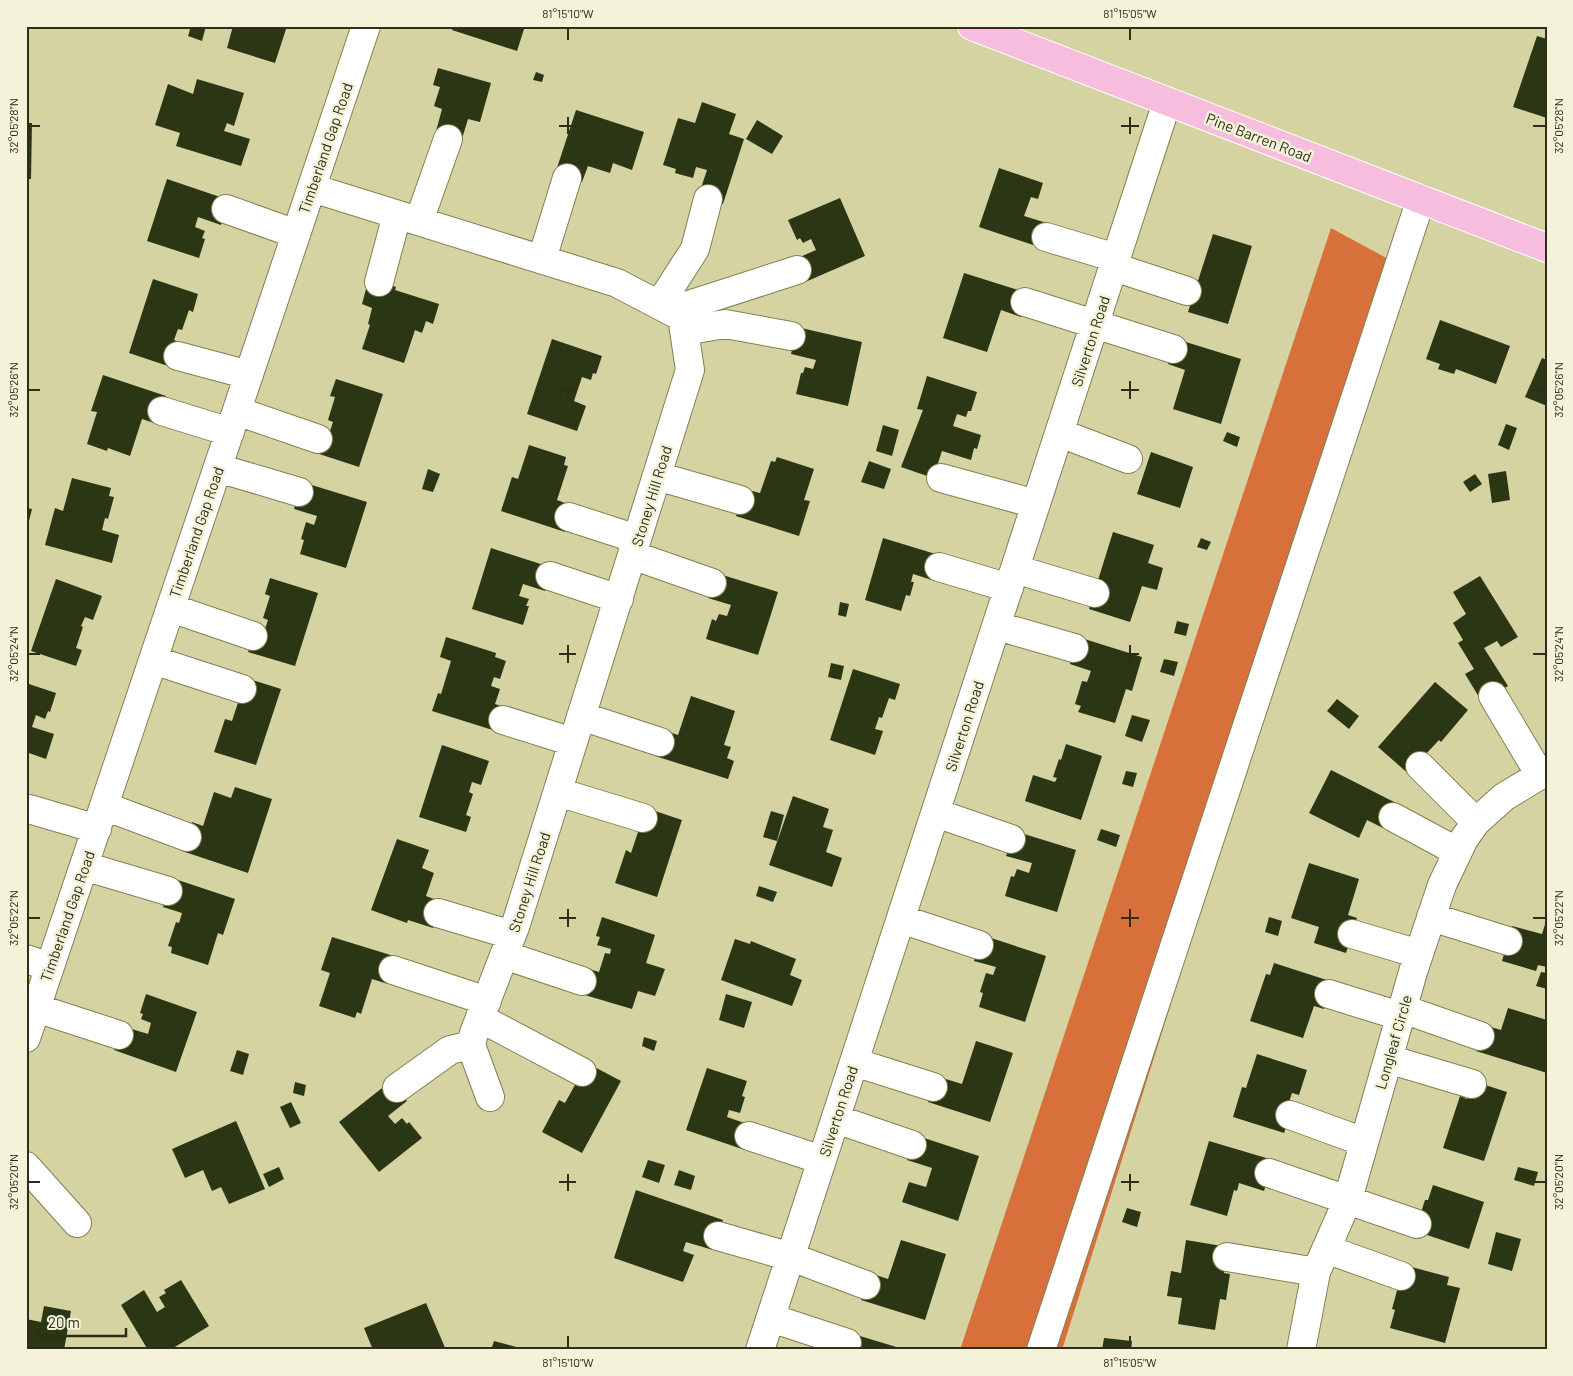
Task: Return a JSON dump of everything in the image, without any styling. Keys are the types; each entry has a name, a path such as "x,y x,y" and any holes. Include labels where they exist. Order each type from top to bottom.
{"main road":[{"name":"Pine Barren Road","path":"972,26 1547,248"}],"street":[{"name":"Timberland Gap Road","path":"26,1038 36,1008 38,963 84,866 366,26"},
{"name":"Silverton Road","path":"760,1350 1168,102"},
{"path":"379,282 408,218 448,138"},
{"path":"542,259 568,178"},
{"path":"312,188 617,283 671,315 791,336"},
{"path":"671,315 695,249 708,199"},
{"path":"1041,1350 1421,199"},
{"path":"226,209 296,234"},
{"path":"1046,237 1186,291"},
{"path":"671,315 798,270"},
{"path":"1025,302 1173,349"},
{"name":"Stoney Hill Road","path":"471,1045 508,945 558,792 690,370 671,315"},
{"path":"178,356 249,375"},
{"path":"162,410 318,439"},
{"path":"1060,433 1128,458"},
{"path":"218,468 299,492"},
{"path":"657,476 740,500"},
{"path":"941,478 1036,504"},
{"path":"569,517 712,583"},
{"path":"939,567 1095,593"},
{"path":"550,576 618,599"},
{"path":"171,608 252,636"},
{"path":"997,626 1074,648"},
{"path":"153,660 242,689"},
{"path":"1493,696 1544,774"},
{"path":"581,716 660,742"},
{"path":"503,720 573,742"},
{"path":"1420,766 1476,822"},
{"name":"Longleaf Circle","path":"1301,1350 1321,1261 1348,1200 1419,954 1442,885 1464,840 1476,822 1504,797 1544,774"},
{"path":"558,792 643,818"},
{"path":"30,809 100,817 187,837"},
{"path":"936,813 1011,838"},
{"path":"1393,817 1458,852"},
{"path":"84,866 168,891"},
{"path":"438,913 582,981"},
{"path":"1432,917 1508,941"},
{"path":"901,919 979,945"},
{"path":"1352,934 1419,954"},
{"path":"393,970 483,1010 582,1072"},
{"path":"1329,994 1480,1036"},
{"path":"36,1008 119,1035"},
{"path":"397,1088 450,1050 471,1045 490,1097"},
{"path":"1388,1059 1472,1084"},
{"path":"854,1062 933,1087"},
{"path":"1290,1115 1364,1142"},
{"path":"836,1119 912,1145"},
{"path":"749,1136 822,1160"},
{"path":"26,1166 77,1223"},
{"path":"1269,1173 1417,1224"},
{"path":"718,1236 791,1257 866,1285"},
{"path":"1227,1257 1321,1261 1401,1276"},
{"path":"771,1318 847,1343"}],"shaded area":[{"path":"1331,228 1403,267 1062,1350 960,1350"}],"building":[{"path":"191,26 206,26 202,41 188,36"},
{"path":"233,26 287,26 275,63 227,48"},
{"path":"453,26 525,26 517,51 452,30"},
{"path":"1537,36 1547,39 1547,118 1513,107"},
{"path":"438,68 491,83 480,122 468,119 461,142 435,135 442,109 434,106 440,87 433,85"},
{"path":"536,72 544,75 542,82 533,80"},
{"path":"197,79 244,93 234,126 227,123 224,131 250,139 241,166 176,146 180,133 155,125 168,84 193,94"},
{"path":"702,102 736,114 729,134 744,139 723,204 698,197 707,170 696,167 693,178 675,173 676,169 663,165 678,118 695,123"},
{"path":"576,110 644,132 632,170 613,163 610,173 588,166 582,182 555,174"},
{"path":"757,120 783,136 772,154 746,139"},
{"path":"26,123 32,123 31,179 26,179"},
{"path":"999,168 1043,183 1038,199 1031,197 1024,216 1050,224 1042,248 979,227"},
{"path":"167,179 229,200 221,225 198,217 195,227 205,231 202,238 205,239 199,258 147,241"},
{"path":"840,198 865,256 803,283 793,260 816,250 811,239 803,243 800,238 797,240 788,220"},
{"path":"1213,234 1252,246 1228,324 1188,312"},
{"path":"964,273 1028,293 1021,317 1001,310 987,352 943,338"},
{"path":"369,278 396,287 395,290 439,304 433,324 426,321 422,333 415,330 404,363 362,349 370,325 368,324 372,308 362,304"},
{"path":"153,279 198,294 193,312 189,310 182,330 178,329 174,340 182,343 174,368 129,353"},
{"path":"1440,320 1510,346 1496,384 1456,369 1454,374 1438,369 1440,364 1426,359"},
{"path":"797,327 862,342 848,406 796,394 801,373 803,373 805,367 813,369 816,360 791,354"},
{"path":"552,339 602,356 596,374 593,373 591,380 582,377 574,401 586,406 577,431 527,414"},
{"path":"1176,339 1241,359 1221,424 1173,409 1185,370 1168,364"},
{"path":"1542,358 1547,360 1547,406 1525,397"},
{"path":"103,375 166,396 157,424 142,419 130,456 108,448 107,451 87,444 97,412 91,411"},
{"path":"927,376 977,392 971,411 968,411 966,417 957,414 953,426 981,435 977,449 974,448 971,460 942,451 933,478 901,467 923,410 917,409"},
{"path":"336,379 383,394 359,467 313,452 321,428 330,431 333,422 328,420 335,397 330,396"},
{"path":"1506,424 1517,428 1509,450 1498,445"},
{"path":"883,425 899,430 892,456 876,451"},
{"path":"1227,432 1240,437 1237,447 1223,441"},
{"path":"529,445 566,457 564,465 568,466 557,500 573,506 565,532 501,511 512,477 518,479"},
{"path":"1151,452 1193,467 1180,508 1137,494"},
{"path":"777,457 814,469 804,500 810,501 799,536 736,516 744,489 760,493 771,461 775,462"},
{"path":"869,461 891,469 884,489 861,482"},
{"path":"428,469 440,474 433,492 422,489"},
{"path":"1506,471 1510,500 1492,503 1488,474"},
{"path":"1475,474 1482,484 1470,492 1463,482"},
{"path":"72,478 111,488 109,496 114,497 108,519 105,518 102,530 119,535 112,563 45,545 55,508 63,511"},
{"path":"302,482 367,502 346,568 300,554 304,540 301,539 306,522 314,525 317,516 294,509"},
{"path":"26,508 32,509 27,529 26,529"},
{"path":"1113,532 1154,545 1148,563 1163,568 1157,590 1142,586 1130,622 1089,609"},
{"path":"883,538 942,556 935,581 913,574 911,582 914,582 910,596 906,595 901,611 865,600"},
{"path":"1201,538 1211,542 1207,550 1197,547"},
{"path":"491,548 553,568 545,591 523,584 519,596 529,599 526,606 529,606 523,625 472,609"},
{"path":"716,573 778,592 758,655 706,639 712,619 716,621 719,614 727,616 731,605 708,598"},
{"path":"1480,576 1518,637 1501,647 1497,641 1484,648 1508,686 1482,702 1465,674 1474,669 1458,643 1463,640 1453,623 1466,614 1453,592"},
{"path":"270,578 318,593 295,666 248,652 256,626 265,629 268,620 263,618 270,596 265,594"},
{"path":"56,579 102,596 93,620 85,617 81,626 83,627 76,648 82,650 76,666 31,651"},
{"path":"840,602 849,604 846,617 838,615"},
{"path":"1177,621 1189,624 1186,636 1174,633"},
{"path":"446,637 496,653 495,657 506,661 500,679 494,677 491,686 500,689 495,704 507,708 499,732 432,711 438,693 441,694 451,661 440,657"},
{"path":"1078,637 1142,657 1132,691 1126,689 1115,723 1078,712 1081,706 1075,704 1082,681 1087,682 1091,671 1070,664"},
{"path":"1164,659 1178,662 1174,676 1160,672"},
{"path":"831,663 844,666 841,680 828,677"},
{"path":"853,669 900,684 895,700 889,698 882,718 879,717 875,729 883,731 875,755 830,740"},
{"path":"246,678 281,689 256,765 214,752 225,719 232,721"},
{"path":"1435,682 1468,710 1441,742 1439,740 1425,755 1411,776 1378,747"},
{"path":"26,683 56,693 50,712 48,711 45,719 36,715 32,727 54,734 46,759 26,752"},
{"path":"691,696 735,711 724,745 731,747 727,758 734,761 728,779 655,756 663,730 678,735"},
{"path":"1337,699 1359,716 1349,729 1327,711"},
{"path":"1132,715 1150,720 1142,742 1125,736"},
{"path":"1066,744 1102,756 1081,820 1025,801 1033,775 1055,782 1057,778 1053,777"},
{"path":"442,745 489,761 481,785 472,782 469,792 473,794 466,815 471,817 466,832 419,817"},
{"path":"1331,770 1400,805 1387,830 1367,820 1359,838 1309,813"},
{"path":"1126,771 1137,773 1133,787 1122,784"},
{"path":"235,787 272,799 248,873 182,851 192,822 203,826 214,792 231,798"},
{"path":"793,796 829,809 823,827 833,830 826,852 842,858 832,887 769,865"},
{"path":"646,808 682,820 657,897 615,883 626,850 631,853"},
{"path":"771,811 784,815 777,841 763,837"},
{"path":"1101,829 1120,835 1116,847 1097,840"},
{"path":"1014,831 1076,850 1057,912 1005,896 1011,876 1014,877 1017,869 1029,873 1032,863 1006,856"},
{"path":"397,839 429,850 422,868 434,873 426,896 442,902 433,928 408,920 407,923 371,910"},
{"path":"1309,863 1359,879 1348,915 1357,918 1346,953 1314,943 1319,927 1291,918"},
{"path":"172,878 235,899 223,935 218,933 208,965 171,953 172,947 168,946 176,922 179,923 182,913 163,907"},
{"path":"759,886 777,892 773,902 756,896"},
{"path":"602,917 655,935 646,963 665,969 655,996 638,991 632,1009 578,993 586,968 599,972 605,953 610,954 611,949 597,945 600,937 596,936"},
{"path":"1269,917 1282,921 1278,936 1265,932"},
{"path":"1547,918 1547,967 1538,965 1536,971 1502,961 1512,926 1542,934"},
{"path":"982,935 1046,956 1025,1022 979,1007 983,993 980,992 986,973 993,975 996,967 974,961"},
{"path":"332,937 397,957 388,984 372,979 361,1014 357,1012 355,1018 319,1006 330,973 321,970"},
{"path":"735,939 750,944 751,941 796,959 790,975 802,980 792,1006 721,980"},
{"path":"1274,963 1333,982 1324,1009 1314,1006 1303,1038 1250,1021 1266,974 1270,975"},
{"path":"1541,972 1547,973 1547,989 1536,986"},
{"path":"146,994 197,1012 176,1072 114,1050 122,1026 148,1034 151,1023 141,1019 143,1014 140,1013"},
{"path":"726,994 752,1002 744,1028 719,1020"},
{"path":"1508,1008 1547,1020 1547,1073 1476,1051 1484,1025 1501,1030"},
{"path":"644,1037 657,1041 654,1051 642,1046"},
{"path":"976,1041 1013,1053 990,1122 928,1102 936,1076 962,1084"},
{"path":"237,1050 249,1054 243,1075 230,1071"},
{"path":"1257,1054 1307,1070 1299,1095 1292,1093 1289,1102 1294,1104 1284,1133 1233,1117 1242,1087 1246,1088"},
{"path":"587,1063 621,1081 582,1153 542,1132 559,1100 565,1103"},
{"path":"707,1068 747,1081 742,1096 745,1097 740,1113 729,1110 727,1117 753,1126 745,1150 686,1130"},
{"path":"391,1081 407,1101 388,1116 395,1124 402,1118 407,1124 409,1122 422,1138 379,1172 339,1122"},
{"path":"1473,1081 1507,1092 1484,1161 1443,1148 1460,1096 1467,1099"},
{"path":"295,1082 306,1085 304,1096 293,1093"},
{"path":"291,1102 301,1123 290,1128 280,1107"},
{"path":"236,1121 265,1189 229,1204 221,1187 212,1191 203,1170 185,1178 172,1149"},
{"path":"915,1135 979,1156 958,1221 902,1202 909,1182 926,1187 932,1168 907,1160"},
{"path":"1209,1141 1273,1160 1264,1191 1239,1183 1237,1191 1234,1190 1227,1216 1190,1205"},
{"path":"648,1160 665,1165 659,1183 642,1177"},
{"path":"279,1167 284,1179 269,1187 263,1174"},
{"path":"1518,1167 1538,1172 1534,1186 1514,1180"},
{"path":"679,1170 695,1176 691,1190 674,1185"},
{"path":"1433,1185 1484,1202 1469,1249 1415,1231 1425,1200 1428,1200"},
{"path":"636,1190 723,1220 713,1250 686,1242 683,1251 694,1255 683,1282 614,1258"},
{"path":"1127,1208 1141,1212 1137,1227 1122,1222"},
{"path":"1496,1232 1521,1239 1512,1271 1488,1264"},
{"path":"901,1240 946,1254 925,1320 861,1300 870,1273 888,1279"},
{"path":"1186,1240 1228,1247 1224,1273 1230,1274 1226,1300 1220,1299 1215,1330 1178,1324 1182,1298 1167,1296 1171,1271 1181,1273"},
{"path":"1404,1265 1449,1277 1447,1285 1460,1288 1445,1343 1390,1328 1395,1310 1392,1309"},
{"path":"181,1280 209,1326 170,1350 148,1350 121,1305 144,1290 157,1312 165,1307 159,1297 166,1293 164,1290"},
{"path":"426,1303 446,1350 373,1350 364,1328"},
{"path":"44,1306 71,1311 64,1350 26,1350 26,1319 41,1322"},
{"path":"850,1333 903,1349 903,1350 845,1350"},
{"path":"1104,1338 1132,1341 1131,1350 1102,1350"},
{"path":"494,1341 524,1349 524,1350 491,1350"}]}
